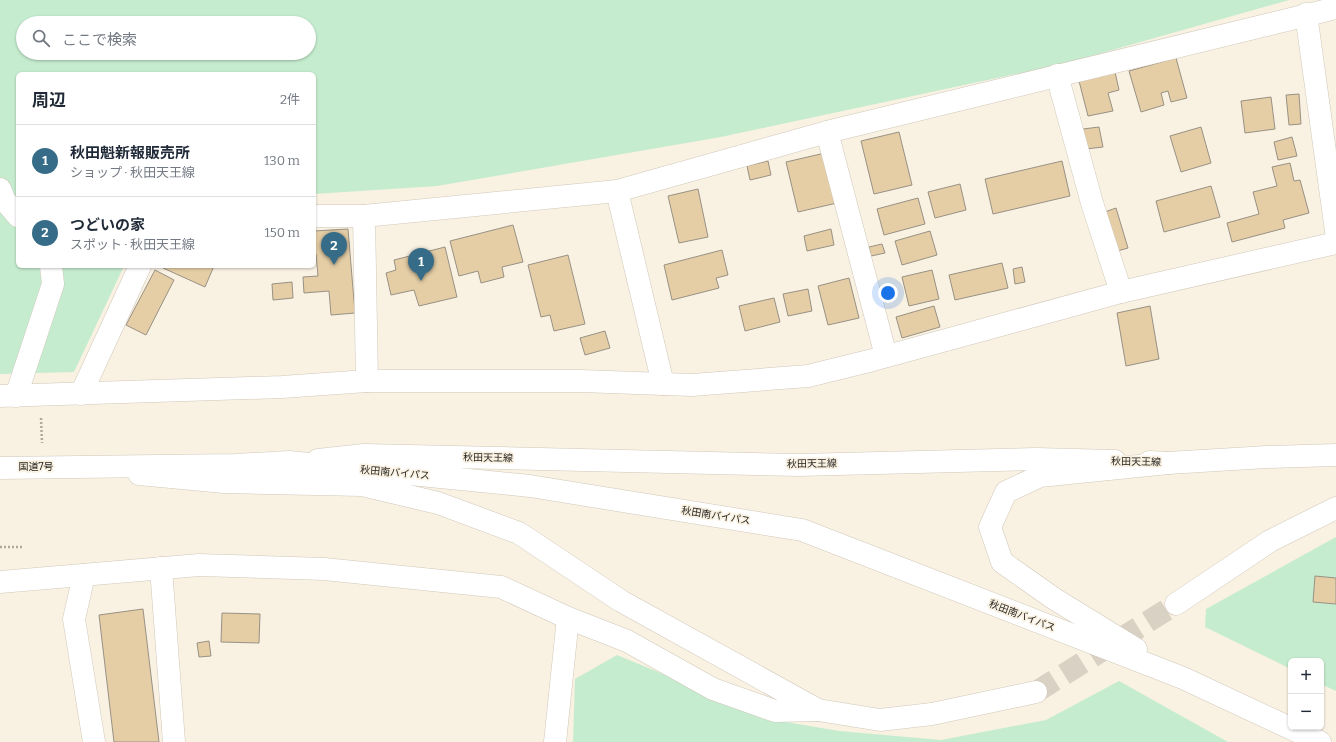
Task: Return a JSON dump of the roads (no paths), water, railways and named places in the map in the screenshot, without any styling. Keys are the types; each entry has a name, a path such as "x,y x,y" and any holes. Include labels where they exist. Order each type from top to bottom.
{"main road":[{"path":"316,216 364,216 617,191 827,132 1306,14 1336,8"},
{"path":"1306,14 1336,231"},
{"path":"1057,75 1092,203 1121,292"},
{"path":"827,132 886,356"},
{"path":"0,189 5,201 16,214"},
{"path":"617,191 663,384"},
{"path":"364,216 367,381"},
{"path":"51,268 54,284 8,396 282,387 367,381 581,381 692,385 808,376 1121,292 1336,243"},
{"path":"81,394 139,268"},
{"name":"秋田天王線","path":"289,462 364,455 799,465 1036,459 1168,462 1267,456 1336,455"},
{"name":"秋田南バイパス","path":"72,467 235,465 289,462 530,486 802,530 1182,678 1320,742"},
{"path":"1168,462 1040,476 1006,492 990,527 1002,562 1053,598 1182,678"},
{"path":"72,467 224,482 362,485 438,503 519,533 621,601 818,710"},
{"name":"国道7号","path":"0,468 72,467"},
{"path":"1176,604 1270,541 1336,508"},
{"path":"0,582 199,565 324,569 501,587 568,618 626,641 713,689 775,711 818,710 880,720 932,714 1036,692"},
{"path":"161,568 174,742"},
{"path":"84,575 74,619 94,742"},
{"path":"555,742 568,618"}],"tunnel":[{"path":"1036,692 1176,604"}],"place":[{"name":"つどいの家","path":"334,265"},
{"name":"秋田魁新報販売所","path":"421,281"}]}
